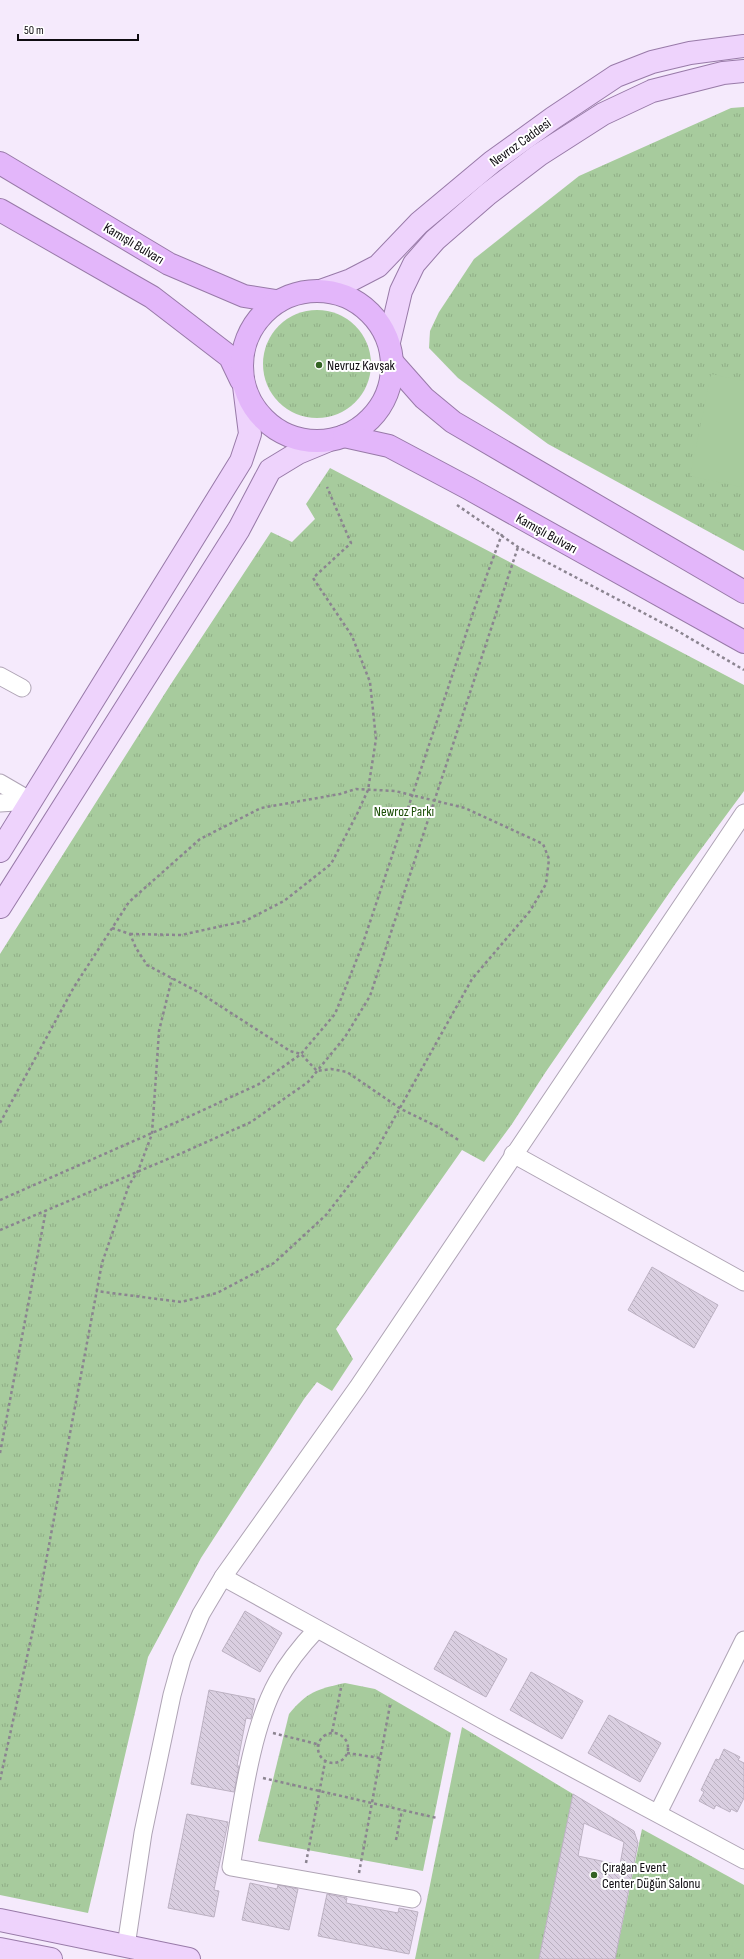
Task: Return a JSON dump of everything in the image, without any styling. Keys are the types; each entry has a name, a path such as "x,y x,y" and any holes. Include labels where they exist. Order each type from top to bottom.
{"highway":[{"name":"Kamışlı Bulvarı","path":"0,163 169,264 244,296 276,302"},
{"path":"0,210 152,297 230,357 244,386"},
{"path":"244,386 241,362 246,338 258,318 276,302 299,292 323,290 346,296 365,307 380,323 389,342 393,363 391,382 385,399 378,410 361,427 336,438"},
{"path":"393,363 424,398 453,422 744,592"},
{"name":"Kamışlı Bulvarı","path":"244,386 254,408 270,426 292,437 309,441 336,438 389,446 468,488 744,642"}],"main road":[{"name":"Nevroz Caddesi","path":"323,290 351,280 378,266 420,223 492,162 553,118 616,76 652,62 690,54 744,46"},
{"name":"Nevroz Caddesi","path":"389,342 401,291 414,264 435,240 495,189 539,155 603,114 652,91 723,73 744,71"},
{"path":"0,851 241,461 250,434 244,386"},
{"path":"0,907 239,529 270,470 298,453 336,438"},
{"path":"0,1920 189,1959"},
{"path":"0,1949 51,1959"}],"street":[{"path":"0,676 22,688"},
{"path":"0,783 31,800"},
{"path":"0,803 31,800"},
{"path":"126,1946 143,1833 172,1695 182,1658 201,1614 223,1577 358,1387 744,813"},
{"path":"514,1154 744,1282"},
{"path":"223,1577 492,1725 744,1860"},
{"path":"317,1628 298,1650 277,1682 264,1710 248,1774 231,1867 412,1899"},
{"path":"658,1813 744,1640"}],"path":[{"path":"112,928 130,934 181,935 245,920 284,901 331,864 368,790 376,739 370,682 352,636 313,578 351,543 327,487"},
{"path":"451,501 518,546 676,630 744,670"},
{"path":"0,1200 152,1134 259,1084 301,1054 335,1014 362,946 475,607 502,534"},
{"path":"0,1230 251,1122 308,1082 345,1037 370,996 518,546"},
{"path":"0,1123 74,987 129,902 200,839 261,808 340,794 356,789 395,791 465,808 543,844 549,860 546,884 530,911 472,979 401,1109 377,1149 326,1215 274,1263 217,1293 181,1302 96,1291"},
{"path":"130,934 136,948 147,965 200,993 290,1051 301,1054 317,1071"},
{"path":"0,1780 34,1624 102,1263 129,1185 138,1171 152,1134 159,1031 172,978"},
{"path":"317,1071 331,1069 347,1072 401,1109 438,1127 460,1141"},
{"path":"0,1453 46,1210"},
{"path":"332,1732 341,1688"},
{"path":"356,1889 390,1706"},
{"path":"259,1730 317,1744"},
{"path":"332,1732 342,1736 346,1740 348,1744 347,1753 340,1762 325,1762 318,1754 317,1744 323,1736 332,1732"},
{"path":"347,1753 380,1758"},
{"path":"302,1880 325,1762"},
{"path":"248,1774 437,1818"},
{"path":"396,1840 402,1810"}],"green space":[{"path":"744,107 744,551 548,444 458,378 429,348 430,331 439,312 474,259 579,176 731,108"},
{"path":"317,310 338,314 356,325 367,343 371,364 367,385 356,403 338,414 317,418 296,414 278,403 267,385 263,364 267,343 278,325 296,314"},
{"path":"711,374 744,381 744,470 741,487 690,476"},
{"name":"Newroz Parkı","path":"330,468 744,685 744,791 676,883 545,1073 512,1124 484,1162 462,1150 336,1329 353,1359 332,1391 317,1382 304,1399 201,1558 148,1657 88,1913 0,1895 0,954 169,687 271,532 292,542 315,519 306,504"},
{"path":"345,1683 375,1689 451,1733 423,1871 258,1841 289,1714 301,1701 313,1692"},
{"path":"462,1727 573,1794 539,1959 415,1959"},
{"path":"642,1829 744,1885 744,1959 615,1959"}],"building":[{"path":"652,1267 718,1305 694,1348 628,1310"},
{"path":"245,1611 282,1633 260,1672 222,1651"},
{"path":"455,1631 507,1659 486,1697 434,1669"},
{"path":"531,1672 583,1701 562,1739 510,1710"},
{"path":"209,1690 255,1699 251,1719 246,1718 237,1766 239,1766 234,1792 191,1784"},
{"path":"609,1715 661,1743 640,1782 588,1753"},
{"path":"724,1749 740,1757 738,1760 744,1763 744,1798 737,1812 731,1809 730,1812 716,1805 714,1809 699,1801 704,1792 701,1790 716,1759 719,1760"},
{"name":"Çırağan Event Center Düğün Salonu","path":"573,1794 634,1831 638,1843 615,1959 539,1959","holes":["584,1823 624,1842 620,1865 578,1856"]},
{"path":"187,1814 228,1822 214,1890 219,1891 214,1917 168,1908"},
{"path":"250,1883 277,1889 278,1885 298,1889 289,1930 242,1920"},
{"path":"327,1894 347,1898 346,1903 398,1913 399,1908 418,1912 409,1954 318,1936"}],"place":[{"name":"Nevruz Kavşak","path":"319,365"},
{"name":"Çırağan Event Center Düğün Salonu","path":"594,1875"}]}
